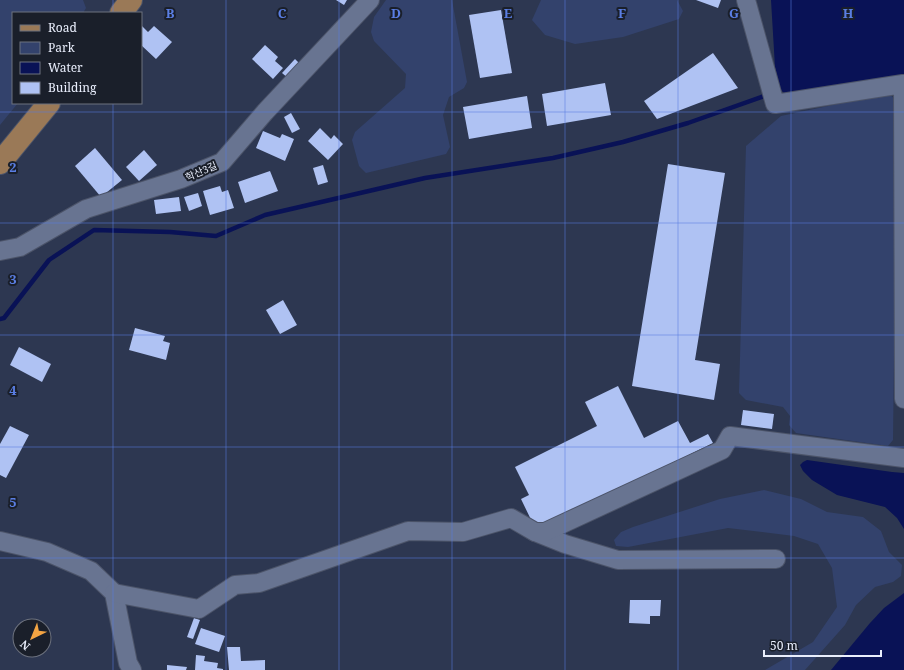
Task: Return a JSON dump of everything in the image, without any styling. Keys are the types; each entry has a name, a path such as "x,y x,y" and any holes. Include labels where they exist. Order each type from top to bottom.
{"main road":[{"path":"122,12 132,0"},
{"path":"0,163 48,104"}],"street":[{"name":"학산3길","path":"0,251 20,247 86,210 182,179 222,162 265,112 370,0"},
{"path":"746,0 775,104 903,84 904,399"},
{"path":"535,532 546,532 722,450 730,436 904,458"},
{"path":"114,593 199,609 235,585 259,583 408,531 463,532 511,518 535,532 566,544 618,560 776,559"},
{"path":"0,541 47,552 92,570 114,593 128,663 132,670"}],"green space":[{"path":"0,0 83,0 86,8 84,12 12,12 12,104 17,104 0,125"},
{"path":"386,0 452,0 467,82 464,88 449,97 443,115 450,147 446,154 366,173 359,166 352,140 355,132 405,88 406,74 374,41 371,32 374,17"},
{"path":"541,0 677,0 683,11 679,19 623,37 575,44 545,35 532,20"},
{"path":"889,93 897,102 893,440 888,446 796,433 789,425 790,416 783,407 746,400 739,393 746,146 781,116"},
{"path":"764,490 801,499 827,512 863,517 881,531 889,552 902,565 901,576 893,582 875,587 856,605 845,625 805,670 765,670 813,642 837,607 832,568 818,544 794,536 728,528 628,547 616,546 614,540 621,532 633,527 720,499"}],"water":[{"path":"771,0 904,0 904,78 887,77 862,84 786,95 780,89 775,67"},
{"path":"807,460 904,473 904,529 897,518 885,507 837,495 812,480 803,471 800,465"},
{"path":"904,593 904,670 831,670 884,608"}],"building":[{"path":"336,0 347,0 344,5"},
{"path":"696,0 721,0 718,8"},
{"path":"501,10 512,73 480,78 469,15"},
{"path":"142,26 148,32 154,26 172,42 156,59 142,46"},
{"path":"265,45 278,57 275,61 283,68 273,79 252,59"},
{"path":"713,53 738,88 657,119 644,101"},
{"path":"295,59 300,64 288,78 282,73"},
{"path":"605,83 611,115 547,126 542,94"},
{"path":"527,96 532,128 469,139 463,107"},
{"path":"291,113 300,129 292,133 284,117"},
{"path":"320,128 331,139 334,135 343,144 328,160 308,141"},
{"path":"263,131 280,138 282,134 294,139 285,161 256,148"},
{"path":"95,148 122,180 101,197 75,166"},
{"path":"144,150 157,165 139,181 126,167"},
{"path":"668,164 725,173 695,360 720,364 714,400 632,386"},
{"path":"323,165 328,182 318,185 313,168"},
{"path":"270,171 278,191 245,203 238,182"},
{"path":"220,186 222,192 228,190 234,208 210,215 203,191"},
{"path":"198,193 202,206 189,211 184,197"},
{"path":"179,197 181,211 156,214 154,200"},
{"path":"283,300 297,325 280,334 266,310"},
{"path":"135,328 165,336 163,341 170,343 166,360 129,350"},
{"path":"19,347 51,364 42,382 10,365"},
{"path":"618,386 644,438 678,421 690,443 708,434 713,443 536,530 521,499 529,495 515,467 597,426 585,402"},
{"path":"743,410 774,414 772,429 741,425"},
{"path":"10,426 29,435 6,478 0,475 0,444"},
{"path":"630,600 661,600 660,616 650,616 650,624 629,623"},
{"path":"194,618 200,620 193,639 187,637"},
{"path":"201,628 225,636 219,652 195,644"},
{"path":"227,647 240,647 241,661 265,660 265,670 229,670"},
{"path":"196,655 205,656 204,661 218,663 217,668 223,670 195,670"},
{"path":"167,665 187,667 186,670 167,670"}],"waterway":[{"path":"0,319 4,318 49,260 94,230 170,232 216,236 265,215 425,178 553,158 623,142 688,123 764,96"}]}
